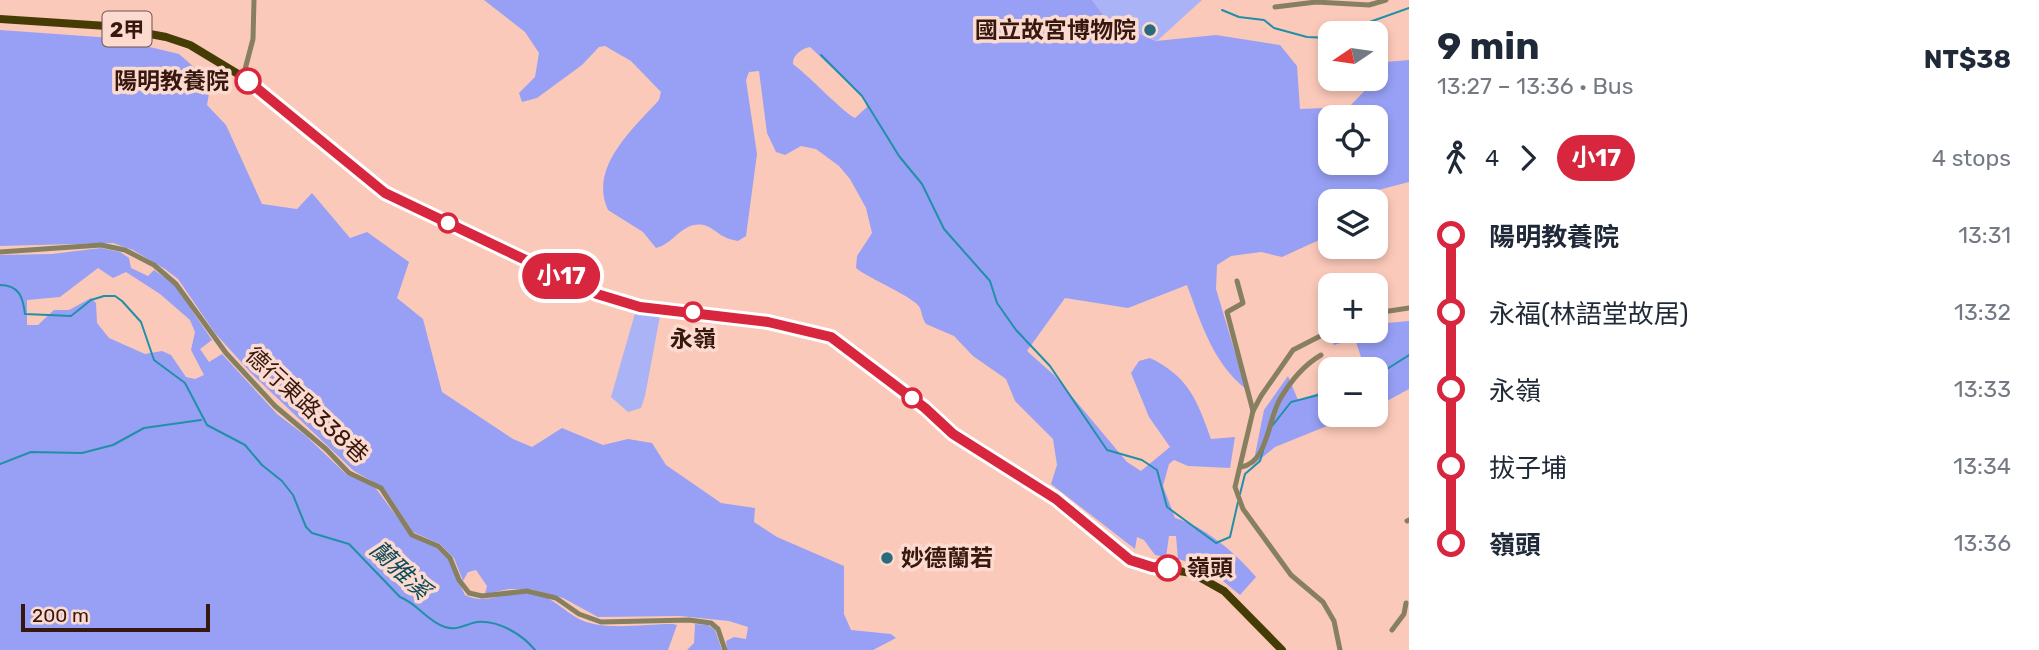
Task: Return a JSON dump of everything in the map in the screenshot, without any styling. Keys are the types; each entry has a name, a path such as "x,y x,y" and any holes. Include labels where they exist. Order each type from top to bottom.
{"main road":[{"name":"2甲","path":"0,19 107,26 166,37 212,56 243,77 385,193 597,294 640,307 768,322 831,337 925,408 953,434 1056,499 1130,560 1152,567 1192,573 1224,591 1282,650"}],"street":[{"path":"243,77 253,38 254,0"},
{"path":"1275,7 1316,2 1370,5 1386,0"},
{"name":"德行東路338巷","path":"0,252 106,246 125,250 154,265 176,284 226,353 275,406 326,449 349,473 381,488 412,535 438,546 450,558 458,580 469,593 482,596 534,592 556,598 579,614 601,622 703,621 718,629 725,650"},
{"path":"1237,281 1243,303 1227,313 1253,411"},
{"path":"1388,311 1409,308"},
{"path":"1318,337 1293,350 1280,364 1253,411 1236,487 1243,509 1291,575 1323,602 1334,621 1340,650"},
{"path":"1241,467 1255,461 1261,453 1276,406 1287,386 1321,355"},
{"path":"1392,630 1404,614 1406,603"}],"shaded area":[{"path":"484,0 1092,0 1107,20 1156,41 1216,35 1280,45 1297,66 1300,109 1318,108 1318,175 1388,175 1388,105 1351,105 1364,91 1388,91 1388,62 1409,60 1409,182 1382,189 1318,189 1318,240 1282,257 1261,252 1231,256 1217,265 1216,289 1246,389 1217,355 1203,328 1187,285 1128,308 1065,298 1027,351 1054,375 1127,462 1141,471 1170,447 1149,417 1131,373 1139,361 1150,358 1174,373 1196,401 1211,439 1235,437 1230,468 1188,466 1174,460 1169,464 1163,486 1175,518 1197,527 1219,542 1256,577 1240,595 1206,567 1178,559 1176,536 1169,536 1166,557 1155,555 1144,540 1137,537 1135,549 1051,484 1057,465 1053,439 1015,401 1006,379 973,356 954,336 926,324 920,308 910,299 856,268 857,256 872,233 866,208 850,179 839,166 816,149 801,146 785,155 776,152 767,133 759,71 749,72 746,80 757,154 746,236 738,241 732,240 708,226 696,225 684,229 656,248 643,232 608,210 603,194 604,179 617,149 659,100 661,92 631,61 605,46 599,47 582,65 537,98 522,102 519,93 535,77 539,53 525,32","holes":["810,47 864,98 867,107 855,118 793,64 794,58"]},
{"name":"國立故宮博物院","path":"1092,0 1202,0 1157,41 1107,20"},
{"path":"0,30 112,38 179,54 211,82 207,105 226,125 262,204 297,209 312,193 350,238 367,232 409,262 397,298 423,319 442,392 513,439 532,447 562,428 603,445 628,439 652,443 666,465 721,503 755,508 754,522 777,537 844,566 844,614 851,630 891,634 896,638 873,650 727,650 726,641 734,637 746,639 748,627 729,621 680,616 598,617 563,598 531,589 509,589 485,594 487,586 476,570 468,572 463,581 454,558 440,544 413,532 384,488 354,471 252,374 215,333 178,279 165,269 133,250 113,243 0,246"},
{"path":"101,248 120,252 129,258 131,268 148,276 154,270 174,284 212,340 200,349 209,362 222,354 277,414 306,436 347,475 374,486 412,537 435,547 448,559 465,595 479,599 515,593 534,594 551,600 586,622 617,626 677,625 668,650 0,650 0,255 52,254","holes":["98,268 113,278 126,272 160,294 190,320 195,332 191,350 204,375 195,379 186,377 171,355 162,351 145,354 109,338 97,323 96,303 91,298 69,310 54,310 38,325 27,325 27,300 60,297"]},
{"path":"636,310 660,316 641,408 628,412 611,397"},
{"path":"1409,321 1409,389 1388,400 1388,357 1361,357 1356,343 1388,343 1388,323"},
{"path":"1288,376 1298,400 1318,393 1318,427 1324,427 1275,447 1253,465 1264,410"},
{"path":"695,624 708,625 715,630 722,650 687,650 694,643"}],"waterway":[{"path":"1372,21 1409,8"},
{"path":"1222,10 1239,17 1264,20 1274,28 1318,37"},
{"path":"821,55 862,96 899,156 922,184 944,229 990,281 997,303 1016,330 1050,366 1107,450 1142,460 1157,470 1167,507 1216,543 1230,537 1238,502"},
{"name":"蘭雅溪","path":"0,285 12,287 19,293 25,314 71,316 91,300 115,296 141,322 154,360 185,383 207,425 245,445 262,465 282,481 293,495 306,527 312,533 349,544 400,597 439,624 454,628 477,622 493,623 516,634 535,650"},
{"path":"1388,368 1409,355"},
{"path":"1272,426 1291,402 1318,395"},
{"name":"蘭雅溪","path":"0,464 31,452 82,453 113,445 144,428 201,420"},
{"path":"1240,494 1245,474 1260,461 1263,451"}],"bus line":[{"name":"小17","path":"248,81 385,193 597,294 640,307 768,322 831,337 925,408 953,434 1056,499 1130,560 1152,567 1168,568"}],"place":[{"name":"國立故宮博物院","path":"1150,30"},
{"name":"陽明教養院","path":"248,81"},
{"name":"永嶺","path":"693,312"},
{"name":"妙德蘭若","path":"887,558"},
{"name":"嶺頭","path":"1168,568"}]}
